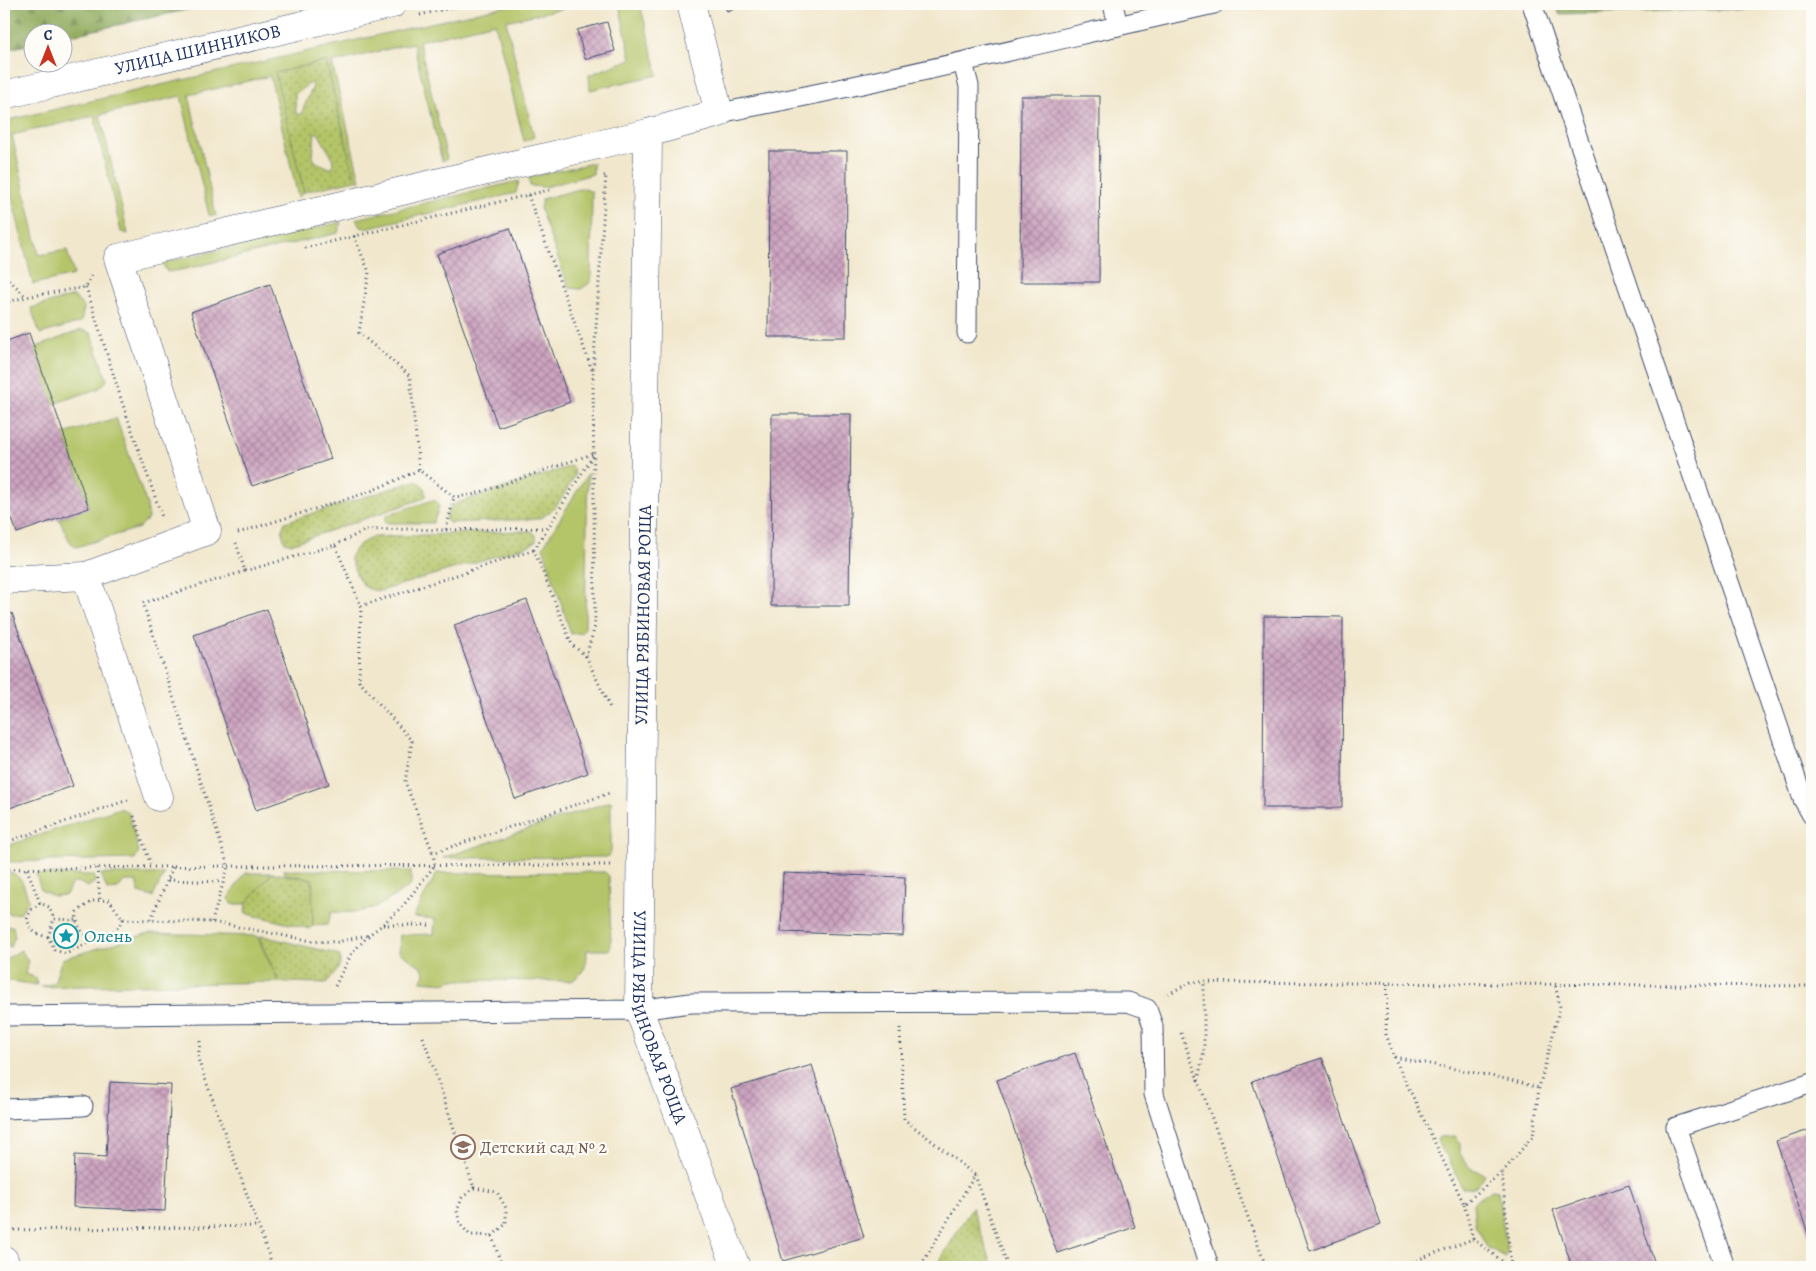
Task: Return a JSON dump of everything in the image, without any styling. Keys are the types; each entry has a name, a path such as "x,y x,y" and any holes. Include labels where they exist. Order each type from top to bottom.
{"street":[{"name":"УЛИЦА ШИННИКОВ","path":"4,95 392,4"},
{"path":"4,580 86,576 207,531 118,258 648,133 719,113 691,4"},
{"name":"УЛИЦА РЯБИНОВАЯ РОЩА","path":"648,133 639,1010 736,1267"},
{"path":"86,576 157,790"},
{"path":"4,1260 6,1267"}],"lane":[{"path":"1112,4 1118,26"},
{"path":"719,113 804,98 963,63 1214,4"},
{"path":"1532,4 1803,799 1812,815"},
{"path":"963,63 968,86 967,333"},
{"path":"4,1016 639,1010 690,1003 1128,1002 1147,1009 1153,1026 1154,1094 1209,1267"},
{"path":"1725,1267 1676,1127 1812,1083"},
{"path":"4,1109 83,1106"}],"path":[{"path":"520,163 528,196 593,373"},
{"path":"586,656 595,626 593,373 606,175 597,178"},
{"path":"298,250 355,238 554,189"},
{"path":"355,238 369,272 359,333 410,376 419,470 454,497 472,494 595,453"},
{"path":"92,273 86,287 122,402 164,521"},
{"path":"6,276 26,297"},
{"path":"4,303 26,297 86,287"},
{"path":"361,606 534,550 595,453"},
{"path":"245,571 233,534 369,492 419,470"},
{"path":"446,530 454,497"},
{"path":"212,922 228,866 143,603 335,545 366,530 548,528"},
{"path":"335,545 361,606 359,681 412,741 405,782 433,853 435,866 402,907 368,935 352,953 333,990 343,990"},
{"path":"534,550 572,645 586,656 612,713"},
{"path":"4,843 157,790"},
{"path":"433,853 618,791"},
{"path":"128,800 152,868"},
{"path":"4,869 228,866 618,866"},
{"path":"151,919 173,867"},
{"path":"96,868 100,900"},
{"path":"27,869 40,903 49,907 54,919 48,937 55,950 66,954 92,941 112,936 123,919"},
{"path":"168,880 223,882"},
{"path":"92,941 84,936 76,920 77,912 92,901 108,900 123,919"},
{"path":"40,903 31,910 27,919 30,930 37,935 48,937"},
{"path":"54,919 76,920"},
{"path":"123,919 212,922 312,941 337,942 368,935"},
{"path":"382,925 429,925"},
{"path":"1170,1003 1167,994 1191,982 1812,986"},
{"path":"1198,1081 1204,1051 1204,982"},
{"path":"1387,984 1386,1034 1394,1057 1464,1204 1473,1239 1510,1267"},
{"path":"1464,1204 1502,1173 1533,1136 1539,1088 1560,1007 1555,984"},
{"path":"898,1003 902,1046 904,1119 974,1175 1008,1267"},
{"path":"421,1013 422,1034 474,1188"},
{"path":"202,1014 198,1059 273,1267"},
{"path":"1180,1029 1266,1267"},
{"path":"1394,1057 1510,1080 1539,1088"},
{"path":"1502,1173 1510,1267"},
{"path":"920,1267 974,1175"},
{"path":"474,1188 497,1192 506,1208 506,1224 492,1236 470,1235 460,1224 457,1211 462,1198 474,1188"},
{"path":"14,1230 259,1226"},
{"path":"492,1236 502,1267"},
{"path":"1398,1267 1473,1239"}],"green space":[{"path":"4,4 213,4 72,35 72,22 22,22 22,46 4,50"},
{"path":"514,4 583,4 506,21 534,137 524,141 495,23 419,41 447,159 442,161 413,43 332,63 360,180 355,180 326,61 276,73 304,192 298,197 270,76 189,95 216,216 209,215 181,96 100,115 128,234 121,232 94,116 12,135 39,255 67,250 74,275 33,284 4,165 4,121"},
{"path":"619,4 640,4 658,75 590,90 589,75 631,59"},
{"path":"1556,4 1750,4 1750,9 1559,14"},
{"path":"326,61 355,180 304,192 275,73","holes":["310,83 313,86 301,114 296,114 295,94","315,132 318,133 333,159 332,169 316,162 313,157"]},
{"path":"593,163 593,174 545,187 530,186 529,177"},
{"path":"519,181 516,193 366,228 360,227 356,219"},
{"path":"583,188 592,192 591,282 581,289 569,288 540,209 542,199"},
{"path":"341,222 338,233 181,270 167,272 162,263"},
{"path":"74,296 84,308 81,322 40,334 31,308"},
{"path":"81,330 91,333 107,380 100,388 53,404 34,348"},
{"path":"116,418 147,505 148,519 139,528 76,547 70,542 59,519 89,507 64,434"},
{"path":"571,466 574,469 575,475 564,495 551,511 538,519 449,523 445,519 449,509 457,503"},
{"path":"588,473 585,628 581,633 571,634 543,547"},
{"path":"415,481 424,488 426,496 422,499 291,544 285,542 282,532 285,522"},
{"path":"433,500 437,502 439,508 433,523 385,523 386,515"},
{"path":"531,531 536,535 536,541 530,545 496,556 380,591 363,585 357,576 350,558 359,545 374,537"},
{"path":"611,801 611,852 607,857 443,858"},
{"path":"117,809 123,809 129,814 139,852 135,859 4,862 4,847"},
{"path":"283,870 411,871 411,885 374,907 356,912 332,912 327,925 313,926 312,879 285,874"},
{"path":"605,872 609,876 611,946 609,950 587,950 584,968 572,981 452,980 447,983 421,981 425,974 422,967 399,952 400,935 434,934 435,919 413,917 437,873"},
{"path":"4,873 13,873 22,881 29,900 20,913 10,914 4,910"},
{"path":"245,873 272,873 246,904 231,904 228,898"},
{"path":"272,873 312,879 313,926 310,929 245,912 246,904"},
{"path":"36,874 94,875 95,882 88,887 78,882 72,883 66,895 53,896 41,890"},
{"path":"101,874 164,874 153,897 139,893 136,881 124,881 118,889 107,890"},
{"path":"4,926 13,926 15,937 10,947 4,946"},
{"path":"149,933 257,936 279,982 40,987 54,983 62,959"},
{"path":"263,936 337,954 340,956 340,964 326,983 279,982 260,941 260,937"},
{"path":"21,950 28,961 25,974 35,977 37,985 4,980 4,960"},
{"path":"1455,1136 1460,1141 1460,1154 1470,1168 1485,1174 1479,1184 1470,1188 1462,1188 1448,1157 1441,1149 1437,1139 1439,1137"},
{"path":"1492,1190 1498,1191 1507,1251 1506,1257 1488,1248 1475,1225 1473,1203"},
{"path":"972,1207 993,1267 936,1267"}],"building":[{"path":"724,4 747,4 727,11"},
{"path":"607,22 615,51 585,59 577,30"},
{"path":"1021,96 1100,96 1099,282 1020,282"},
{"path":"769,151 847,151 846,337 768,337"},
{"path":"510,228 570,402 498,427 437,254"},
{"path":"270,284 331,459 252,486 191,312"},
{"path":"29,333 89,508 17,533 4,496 4,342"},
{"path":"772,414 851,414 849,606 771,606"},
{"path":"527,600 588,773 515,799 454,625"},
{"path":"267,609 329,784 256,810 194,635"},
{"path":"12,613 73,786 4,810 4,616"},
{"path":"1264,616 1343,617 1342,808 1263,808"},
{"path":"783,873 905,877 903,936 781,932"},
{"path":"4,1038 7,1038 6,1063 4,1063"},
{"path":"1075,1053 1135,1227 1057,1253 997,1080"},
{"path":"1322,1058 1381,1224 1310,1251 1252,1081"},
{"path":"812,1065 864,1237 783,1261 731,1089"},
{"path":"110,1082 171,1085 165,1211 73,1207 75,1155 106,1157"},
{"path":"1812,1129 1812,1245 1776,1141"},
{"path":"1629,1185 1656,1267 1572,1267 1553,1210"}],"place":[{"name":"Олень","path":"66,936"},
{"name":"Детский сад № 2","path":"463,1147"}]}
